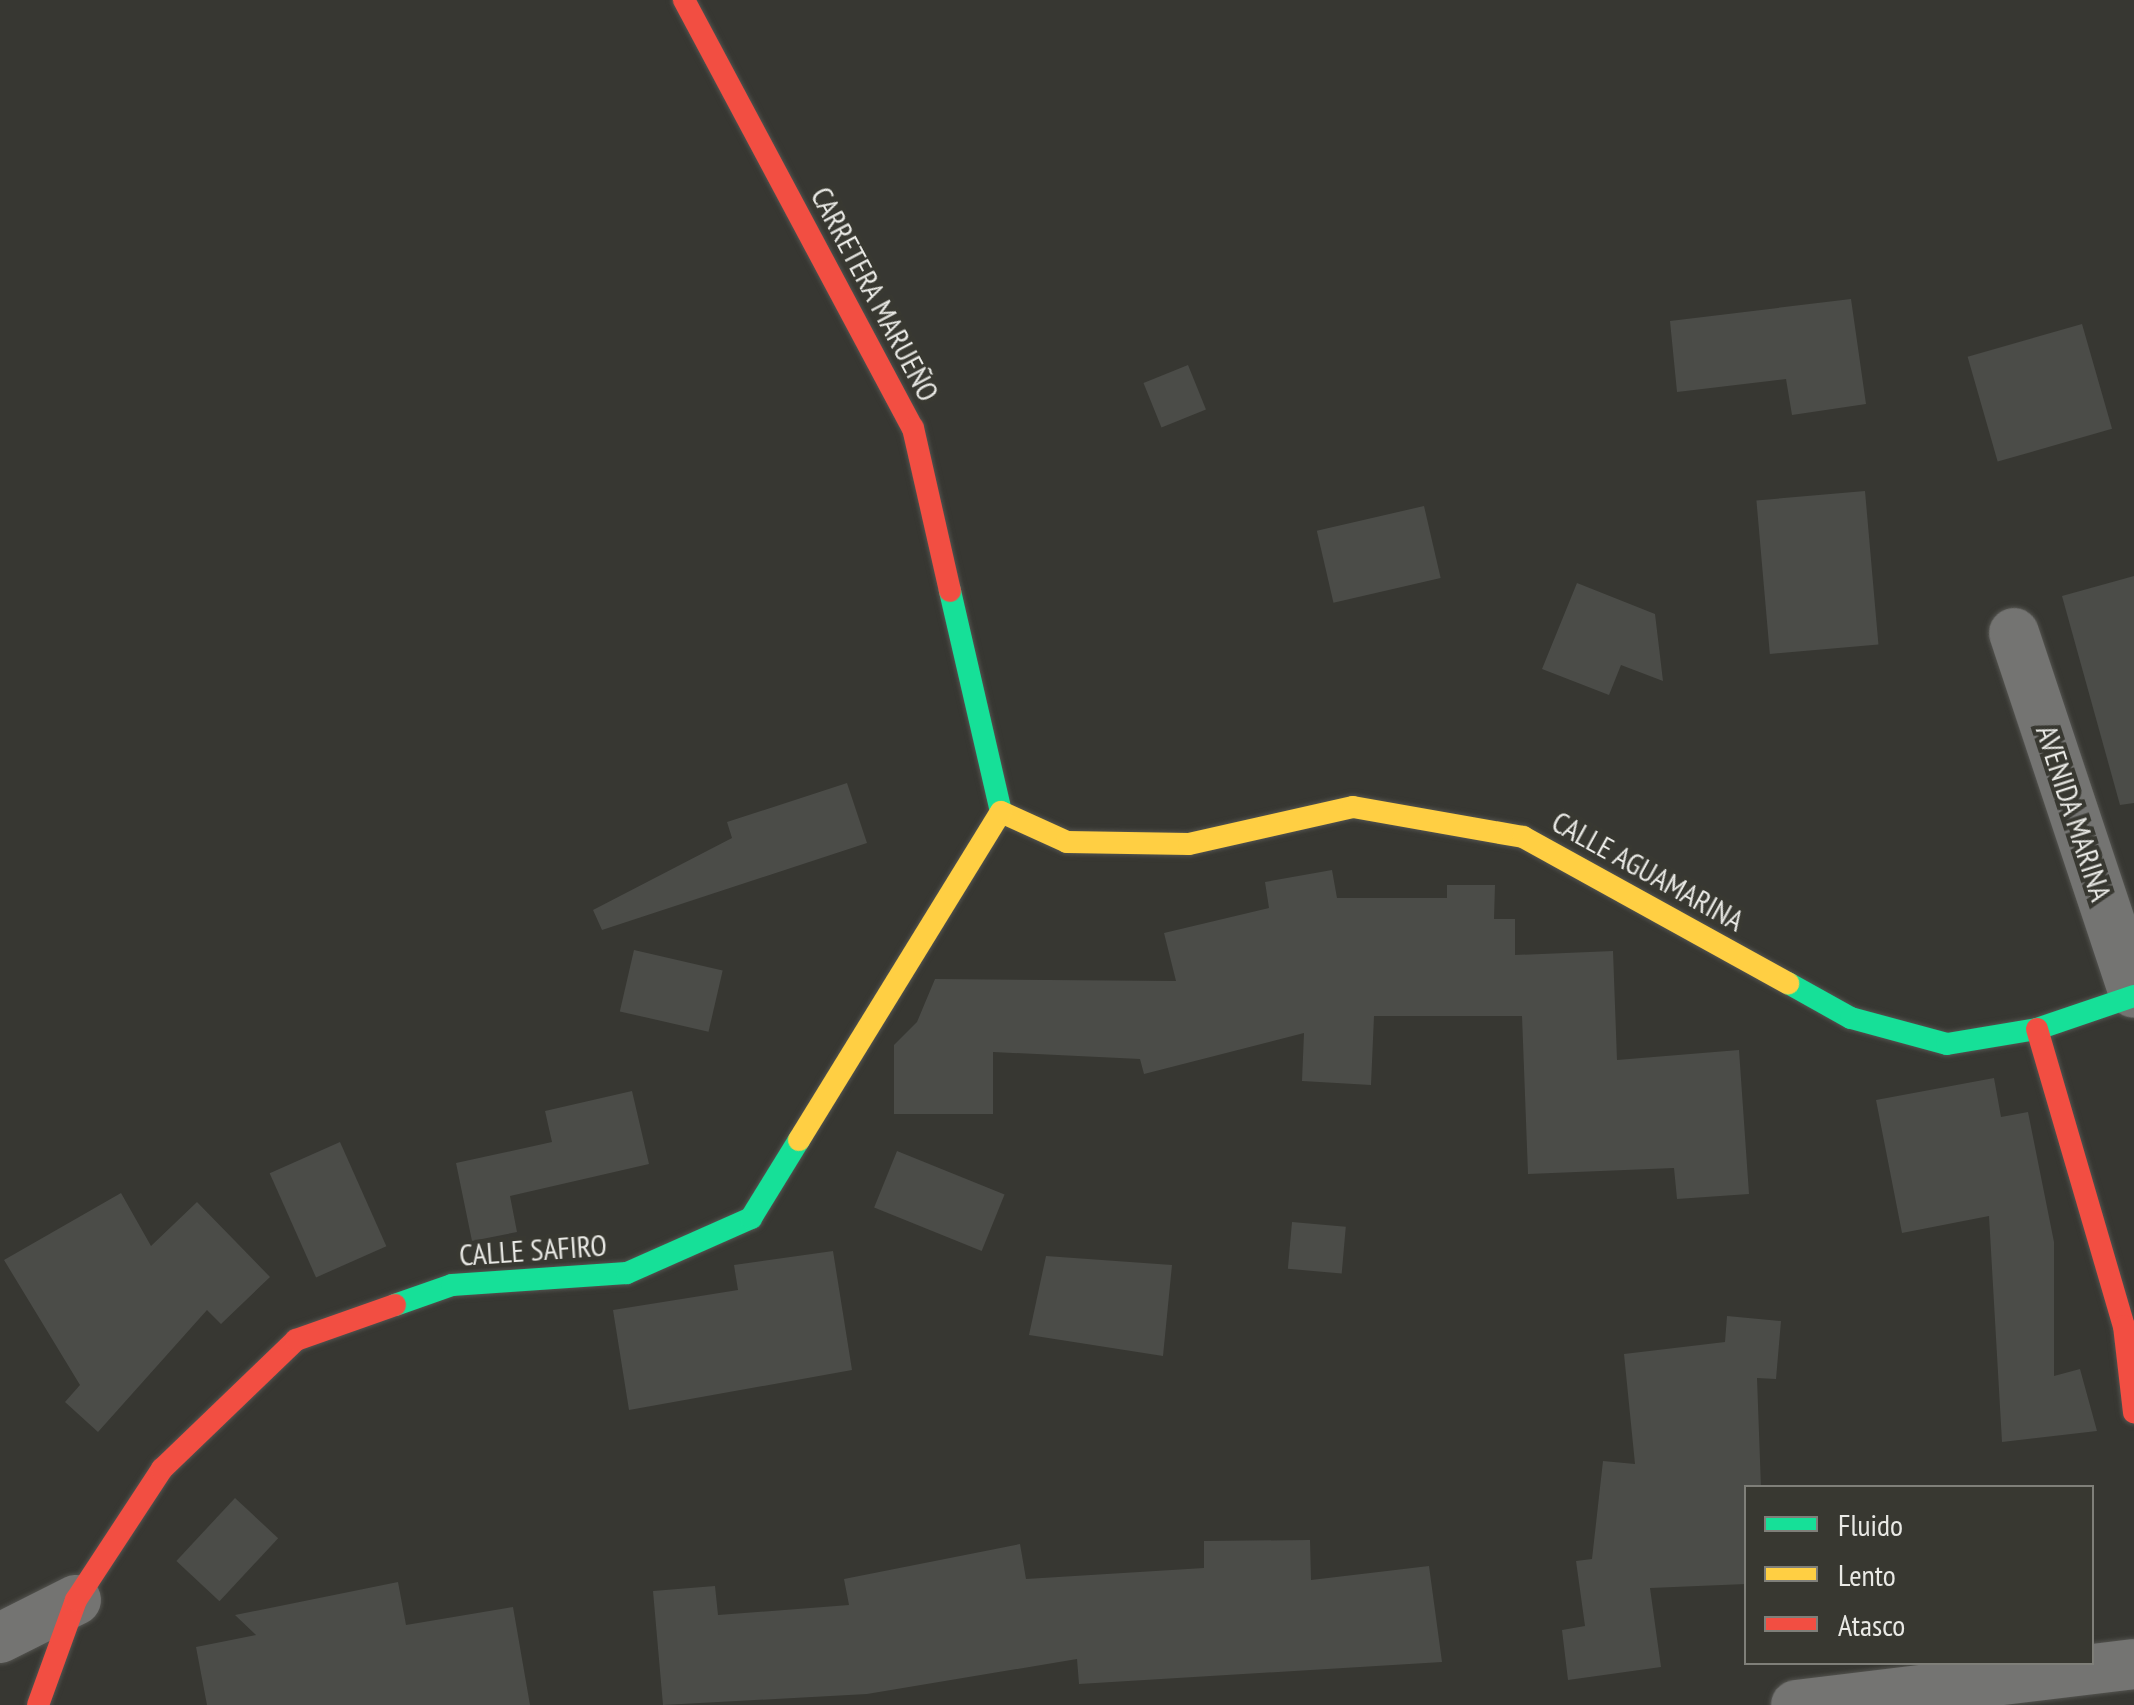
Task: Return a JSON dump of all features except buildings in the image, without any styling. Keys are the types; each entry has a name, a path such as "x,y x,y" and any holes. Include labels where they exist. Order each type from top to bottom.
{"street":[{"name":"CARRETERA MARUEÑO","path":"684,0 913,428 1001,812"},
{"name":"AVENIDA MARINA","path":"2014,634 2134,994"},
{"name":"CALLE AGUAMARINA","path":"1001,812 1067,842 1189,844 1353,807 1523,837 1852,1018 1947,1044 2036,1029 2134,994"},
{"name":"CALLE SAFIRO","path":"38,1705 76,1600 162,1469 296,1340 452,1284 627,1273 751,1218 1001,812"},
{"path":"2036,1029 2124,1326 2134,1412"},
{"path":"0,1638 76,1600"},
{"path":"1796,1705 2134,1664"}],"traffic: fast":[{"path":"950,591 1001,812"},
{"path":"1788,983 1851,1018 1947,1044 2037,1029 2134,996"},
{"path":"395,1305 452,1285 627,1273 751,1218 799,1140"}],"traffic: slow":[{"path":"1001,812 1067,842 1189,844 1353,807 1523,837 1788,983"},
{"path":"799,1140 1001,812"}],"traffic: jam":[{"path":"684,0 913,428 950,591"},
{"path":"2037,1029 2124,1326 2134,1412"},
{"path":"38,1705 76,1600 162,1469 296,1340 395,1305"}]}
